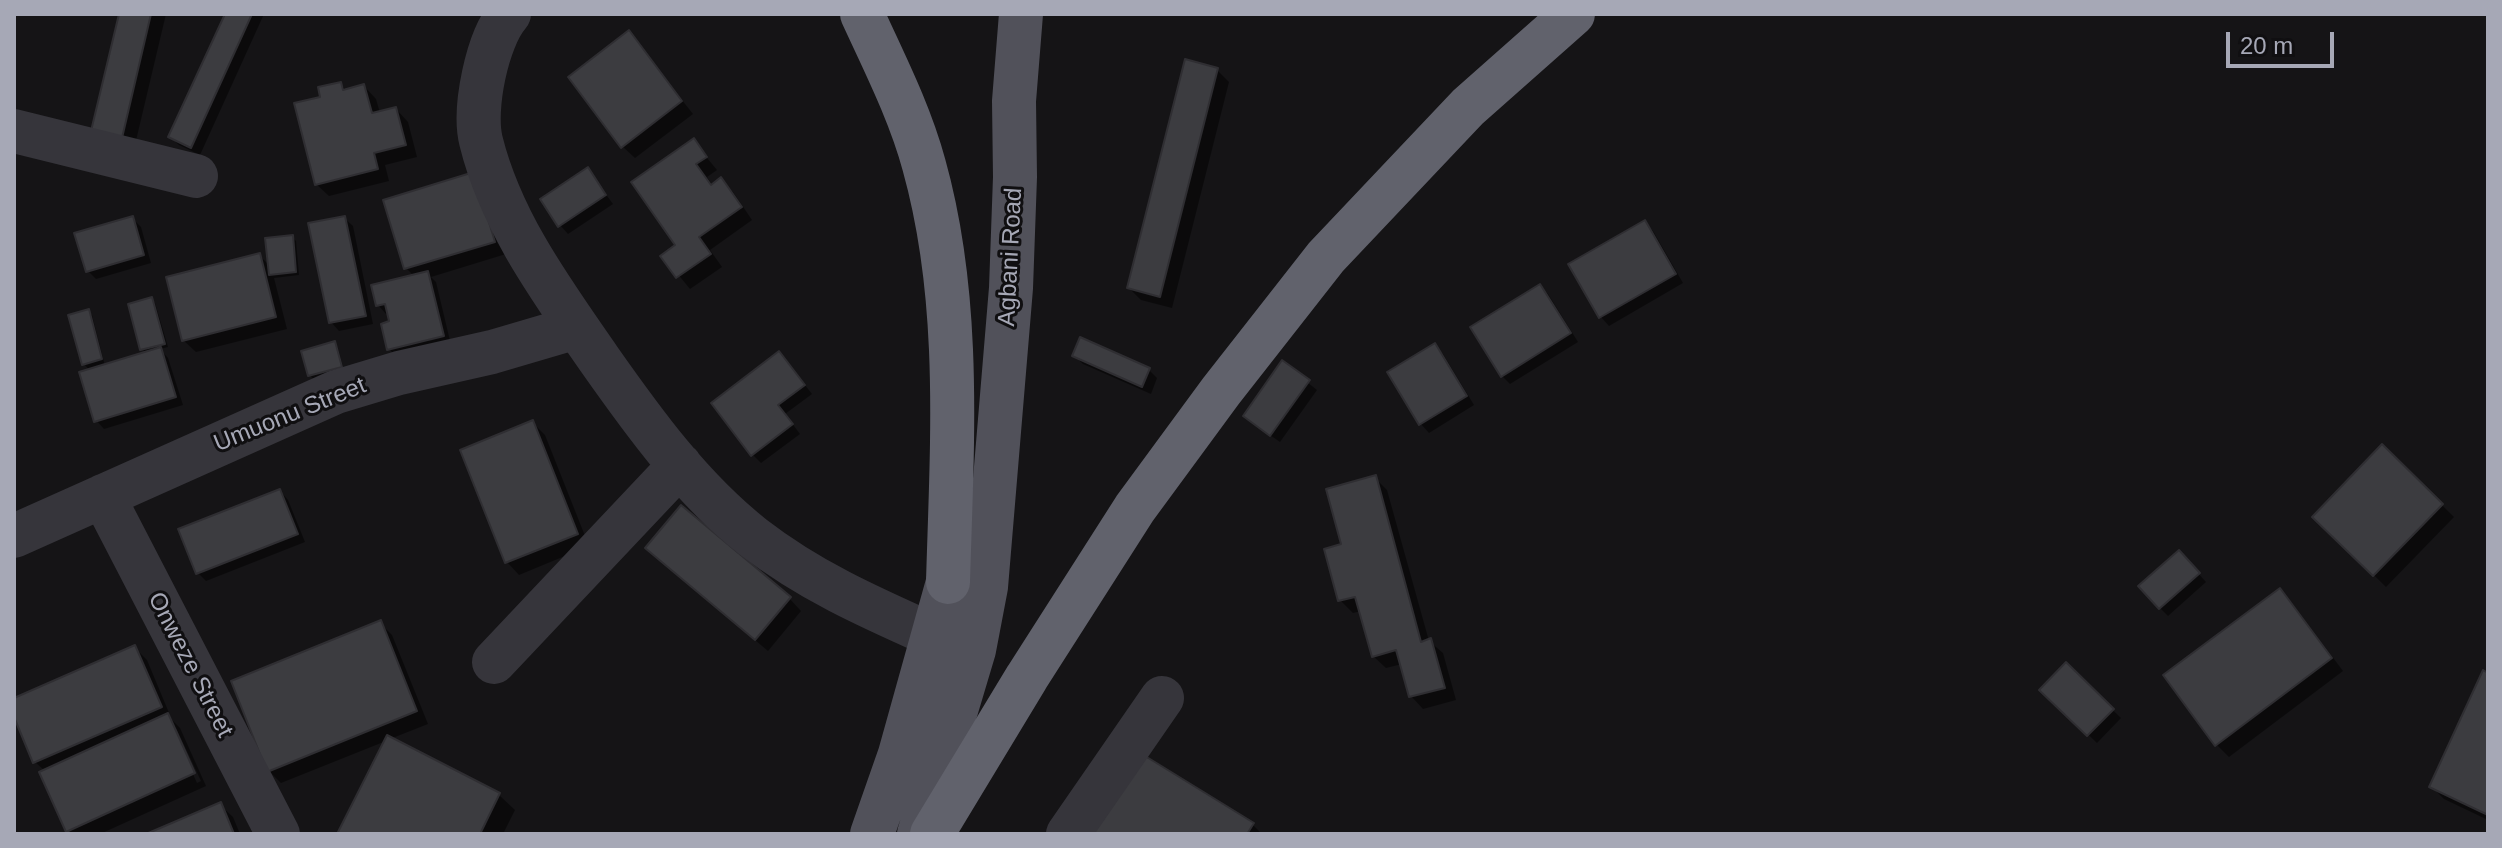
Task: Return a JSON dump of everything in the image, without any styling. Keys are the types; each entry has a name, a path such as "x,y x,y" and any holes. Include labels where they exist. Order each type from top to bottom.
{"highway":[{"path":"862,14 904,106 924,164 939,225 948,296 952,394 948,582"},
{"path":"932,834 1135,508 1230,379 1326,257 1468,107 1573,14"}],"main road":[{"name":"Agbani Road","path":"919,834 974,650 986,587 1011,288 1014,101 1021,14"},
{"name":"Agbani Road","path":"872,834 900,754 948,582 994,499"}],"street":[{"path":"509,14 499,25 480,93 480,138 500,201 577,327 649,429 707,495 752,536 809,577 934,636"},
{"path":"14,131 196,176"},
{"name":"Umuonu Street","path":"14,536 336,392 577,327"},
{"path":"494,662 680,465"},
{"name":"Onweze Street","path":"103,496 278,834"},
{"path":"1068,834 1162,698"}],"building":[{"path":"119,14 151,14 122,138 91,131"},
{"path":"225,14 252,14 191,148 168,137"},
{"path":"629,30 682,101 621,148 568,77"},
{"path":"1185,59 1218,68 1160,297 1127,288"},
{"path":"341,82 343,90 364,84 372,113 396,107 406,145 374,153 378,169 315,185 294,103 320,97 318,87"},
{"path":"694,138 707,157 696,164 711,185 721,177 742,207 699,237 711,254 676,278 660,256 675,245 631,182"},
{"path":"588,167 606,195 558,227 540,199"},
{"path":"474,172 495,242 404,269 383,200"},
{"path":"133,216 144,255 86,272 74,233"},
{"path":"345,216 366,316 329,323 308,223"},
{"path":"1645,220 1676,274 1599,318 1568,264"},
{"path":"293,235 296,272 269,275 265,238"},
{"path":"260,253 276,317 182,341 166,277"},
{"path":"428,271 444,336 387,350 381,324 389,321 385,304 376,306 371,285"},
{"path":"1540,284 1571,333 1501,377 1470,327"},
{"path":"152,297 165,344 140,350 128,304"},
{"path":"89,309 102,359 82,365 68,315"},
{"path":"1080,337 1150,368 1142,387 1072,356"},
{"path":"335,341 342,367 308,376 301,351"},
{"path":"1435,343 1467,396 1419,425 1387,372"},
{"path":"161,347 176,397 94,422 79,372"},
{"path":"779,351 805,385 778,405 793,424 751,456 711,403"},
{"path":"1282,360 1310,380 1270,436 1243,416"},
{"path":"533,420 578,534 505,563 460,450"},
{"path":"2382,444 2443,504 2373,576 2312,517"},
{"path":"1376,475 1421,642 1431,638 1445,688 1409,697 1396,650 1372,657 1355,597 1338,601 1324,549 1341,544 1326,489"},
{"path":"280,489 298,534 196,574 178,529"},
{"path":"681,505 791,597 755,640 645,548"},
{"path":"2179,550 2200,573 2159,609 2138,586"},
{"path":"2280,588 2332,658 2215,746 2163,675"},
{"path":"381,620 417,711 267,772 231,681"},
{"path":"135,645 162,707 33,763 14,717 14,698"},
{"path":"2066,662 2114,709 2087,736 2039,690"},
{"path":"2483,670 2488,673 2488,815 2429,787"},
{"path":"168,713 195,773 66,832 39,772"},
{"path":"387,735 500,793 480,834 337,834"},
{"path":"1137,751 1254,823 1247,834 1087,834"},
{"path":"221,802 234,834 146,834"}]}
